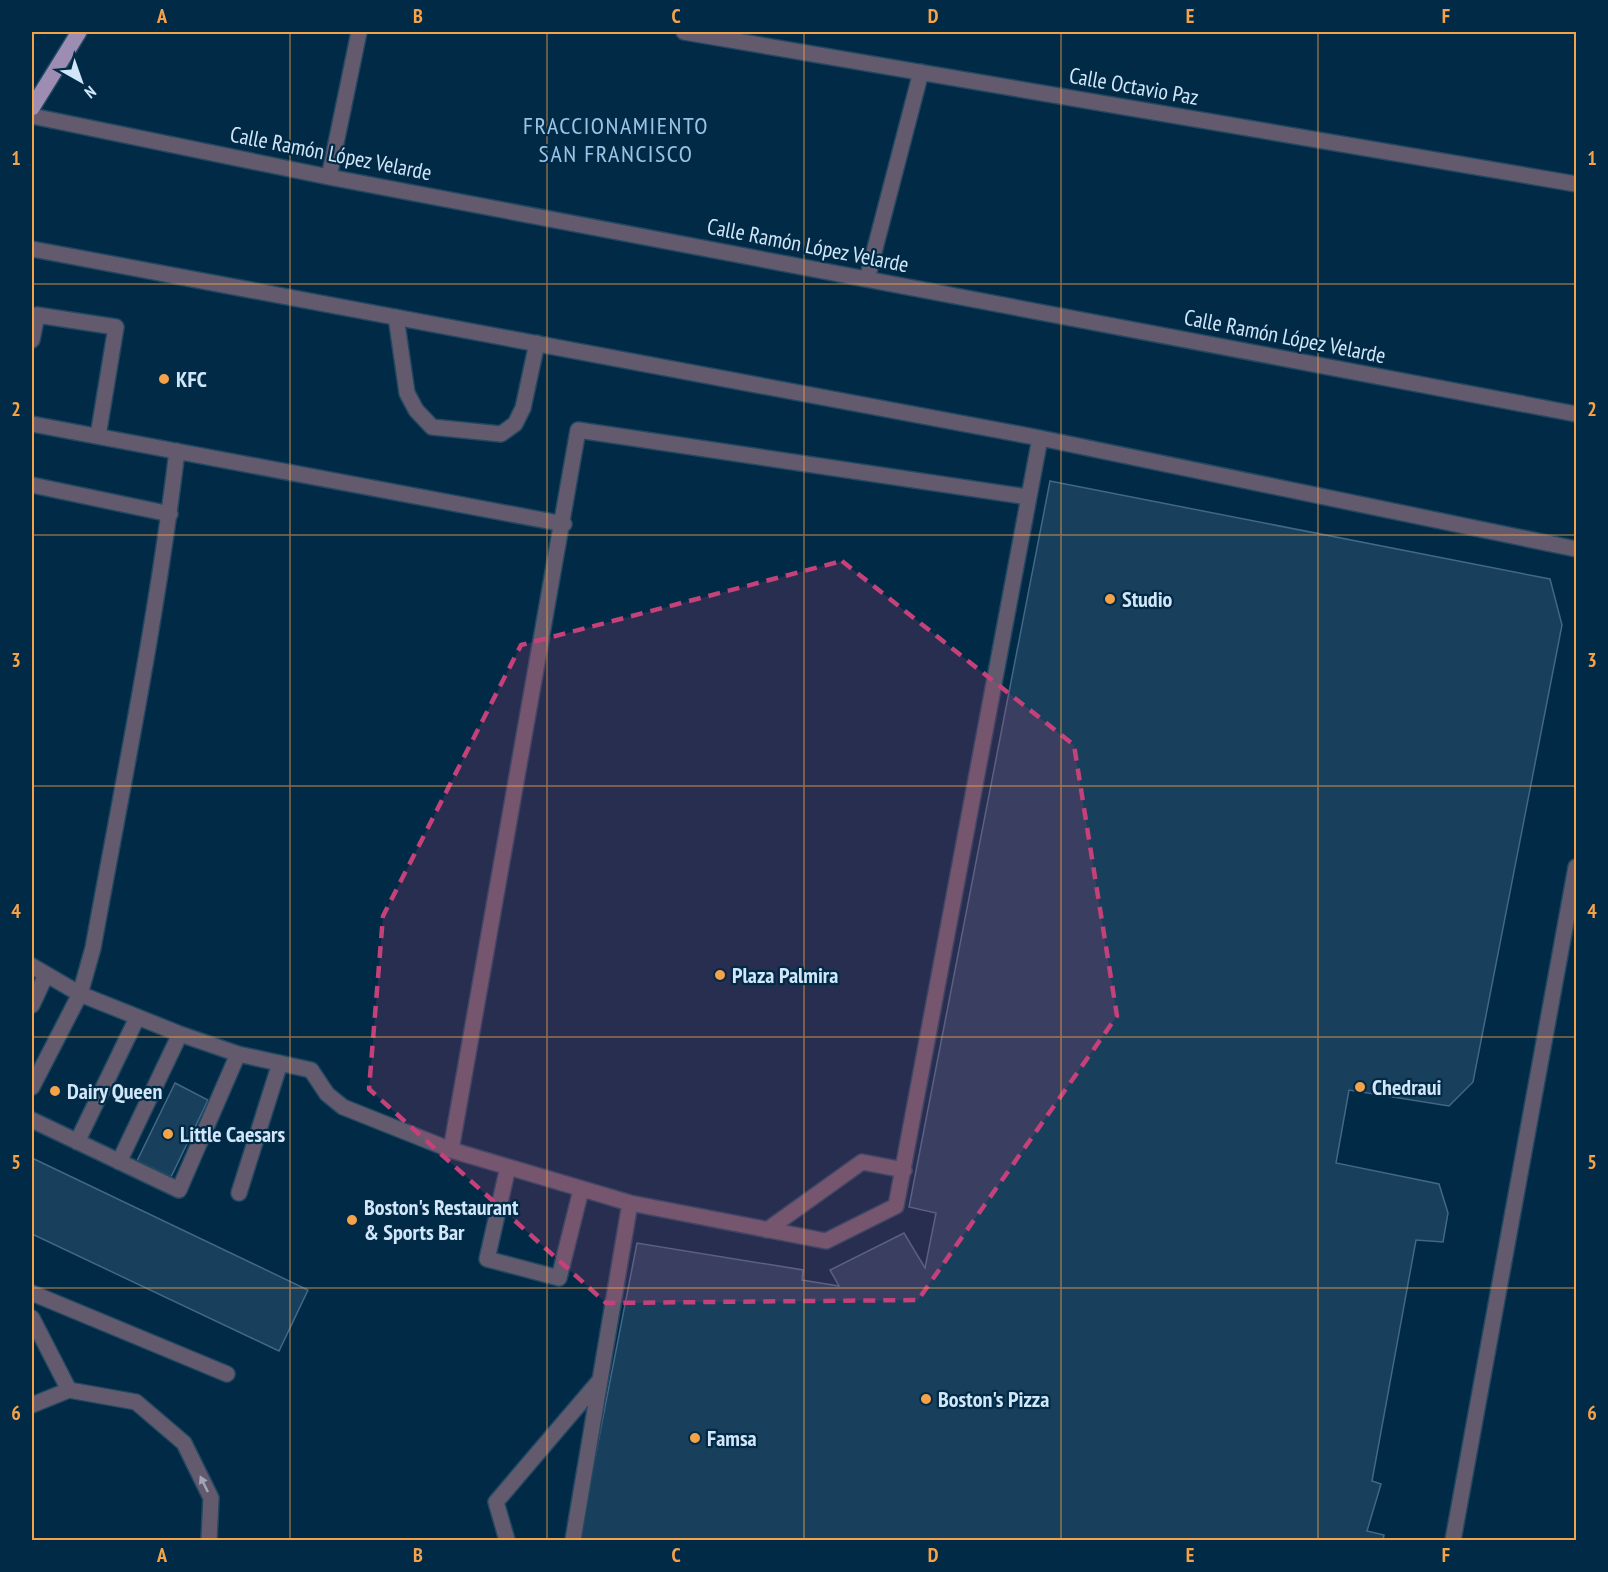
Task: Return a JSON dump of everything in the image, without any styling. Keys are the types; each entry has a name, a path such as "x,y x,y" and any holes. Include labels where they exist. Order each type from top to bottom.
{"main road":[{"path":"32,108 79,32"}],"street":[{"path":"329,177 359,32"},
{"name":"Calle Octavio Paz","path":"684,32 1576,184"},
{"path":"867,279 921,72"},
{"name":"Calle Ramón López Velarde","path":"32,116 329,177 1576,414"},
{"path":"32,249 1040,438 1576,549"},
{"path":"32,340 37,315 116,327 98,436"},
{"path":"396,317 407,393 416,410 432,427 501,434 515,424 523,408 537,343"},
{"path":"32,424 564,524"},
{"path":"452,1150 564,524 578,430 1028,497"},
{"path":"32,966 80,994 180,1034 238,1054 311,1070 327,1094 343,1107 452,1150 581,1190 630,1203 826,1241 896,1206 1040,438"},
{"path":"32,1087 80,994 93,948 170,514 177,451"},
{"path":"32,485 170,514"},
{"path":"1453,1540 1576,867"},
{"path":"32,1005 46,975"},
{"path":"77,1142 137,1017"},
{"path":"119,1162 180,1034"},
{"path":"32,1120 179,1190 238,1054"},
{"path":"239,1193 280,1063"},
{"path":"767,1230 862,1162 904,1170"},
{"path":"508,1167 487,1259 559,1278 581,1190"},
{"path":"573,1540 630,1203"},
{"path":"32,1293 227,1374"},
{"path":"32,1318 69,1390"},
{"path":"507,1540 496,1502 600,1380"},
{"path":"32,1405 69,1390 135,1402 184,1443 211,1498 209,1540"}],"highlighted area":[{"path":"842,561 1074,745 1117,1016 918,1300 606,1303 369,1089 383,916 521,645"}],"building":[{"path":"1050,481 1550,579 1562,625 1473,1082 1449,1106 1349,1090 1336,1163 1439,1184 1448,1213 1443,1242 1416,1240 1372,1481 1381,1484 1367,1531 1384,1535 1383,1540 579,1540 637,1243 803,1270 802,1280 839,1286 830,1270 904,1233 925,1268 936,1213 909,1207"},
{"path":"175,1083 208,1100 171,1177 137,1161"},
{"path":"32,1158 308,1290 279,1351 32,1234"}],"place":[{"name":"KFC","path":"164,379"},
{"name":"Studio","path":"1110,599"},
{"name":"Plaza Palmira","path":"720,975"},
{"name":"Chedraui","path":"1360,1087"},
{"name":"Dairy Queen","path":"55,1091"},
{"name":"Little Caesars","path":"168,1134"},
{"name":"Boston's Restaurant & Sports Bar","path":"352,1220"},
{"name":"Boston's Pizza","path":"926,1399"},
{"name":"Famsa","path":"695,1438"}],"district":[{"name":"FRACCIONAMIENTO SAN FRANCISCO","path":"616,139"}]}
